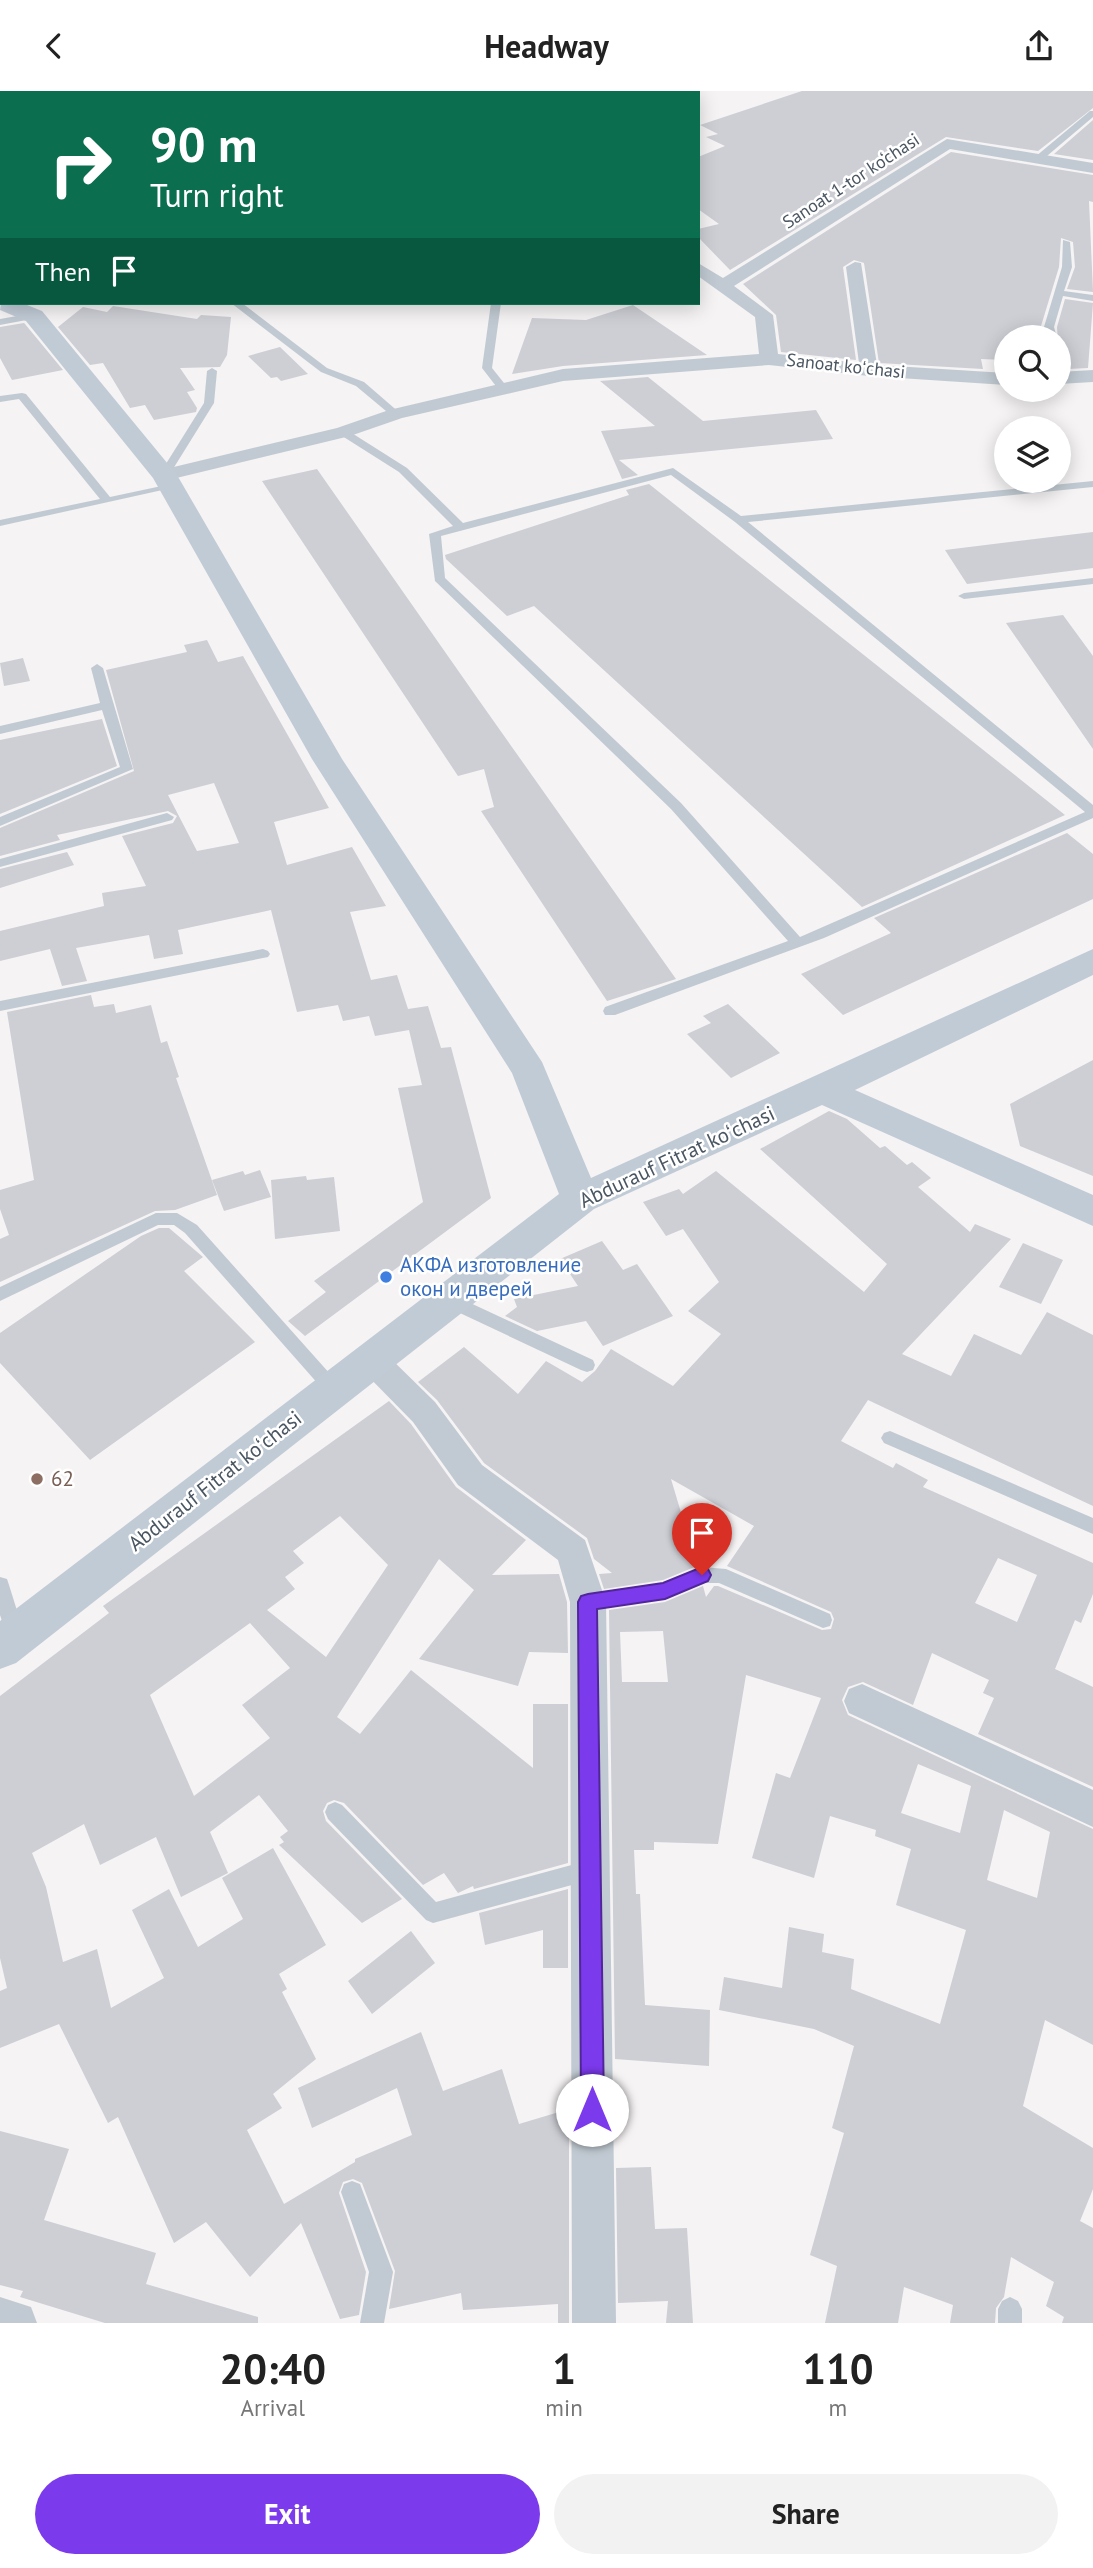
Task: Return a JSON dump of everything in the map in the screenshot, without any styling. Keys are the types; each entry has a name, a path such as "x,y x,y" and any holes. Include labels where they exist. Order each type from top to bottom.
{"street":[{"name":"Sanoat 1-tor ko‘chasi","path":"722,286 940,146 959,144 1093,168"},
{"path":"855,267 858,308 869,370"},
{"name":"Sanoat koʻchasi","path":"700,270 764,315 769,359 869,370 994,378"},
{"path":"9,305 34,316 167,481 327,759 529,1071 580,1199"},
{"path":"167,481 343,432 396,414 563,375 769,359"},
{"path":"1071,374 1093,376"},
{"name":"Abdurauf Fitrat koʻchasi","path":"8,1642 580,1199 822,1090 1093,961"},
{"path":"822,1090 1093,1211"},
{"path":"372,1360 424,1412 470,1475 573,1551 588,1602 594,2323"},
{"path":"862,1701 1093,1809"},
{"path":"0,2319 15,2323"}],"lane":[{"path":"1038,159 1093,113"},
{"path":"1050,325 1067,267 1066,242"},
{"path":"1059,293 1093,298"},
{"path":"239,305 324,370 360,384 396,414"},
{"path":"496,305 487,368 503,388"},
{"path":"0,322 34,316"},
{"path":"0,523 108,501 167,481 209,403 212,371"},
{"path":"0,399 22,396 108,501"},
{"path":"343,432 404,470 460,527"},
{"path":"610,1011 796,941 819,935 1093,812 740,520 673,471 435,534 439,579 676,806 796,941"},
{"path":"740,520 1093,485"},
{"path":"964,596 1093,581"},
{"path":"0,822 127,769 97,668"},
{"path":"0,730 107,705"},
{"path":"0,863 167,817"},
{"path":"0,1006 263,954"},
{"path":"0,1294 156,1219 177,1219 191,1229 333,1389"},
{"path":"451,1301 587,1365"},
{"path":"890,1438 1093,1526"},
{"path":"588,1602 665,1591 702,1575 720,1575 823,1620"},
{"path":"0,1585 8,1642"},
{"path":"335,1812 433,1913 590,1870"},
{"path":"352,2192 381,2272 372,2323"}],"building":[{"path":"802,91 1093,91 1093,108 1038,151 946,137 730,270 700,239 700,229 719,224 700,210 700,156 725,146 706,137 718,134 700,125"},
{"path":"1093,120 1093,160 1054,154"},
{"path":"951,152 1093,175 1093,202 1089,201 1093,292 1067,289 1075,267 1073,242 1061,238 1059,267 1041,325 994,325 994,360 981,359 983,369 879,363 864,263 854,260 843,267 856,360 781,352 776,315 743,284"},
{"path":"1065,299 1093,303 1088,368 1071,369 1071,325 1058,325"},
{"path":"633,305 707,355 563,366 512,374 532,318 586,320"},
{"path":"113,306 197,319 201,315 231,317 227,355 220,367 180,368 195,390 187,392 197,408 196,412 154,420 145,405 130,408 103,363 90,365 58,327 83,307 107,312"},
{"path":"24,323 63,370 12,380 0,358 0,327"},
{"path":"280,347 308,374 281,381 277,377 271,378 248,356"},
{"path":"648,377 703,421 816,410 833,439 619,460 638,475 622,479 601,431 655,426 600,381"},
{"path":"317,469 676,979 607,1001 481,811 494,807 484,769 458,776 262,481"},
{"path":"649,484 1065,815 862,907 534,606 507,616 446,559 445,555 629,495 626,490"},
{"path":"1093,532 1093,568 967,584 945,550"},
{"path":"1063,615 1093,656 1093,749 1006,623"},
{"path":"207,640 218,662 243,656 329,808 274,822 287,865 352,847 386,906 350,912 371,980 397,975 408,1009 428,1006 441,1048 451,1047 491,1198 305,1336 288,1321 326,1292 314,1281 423,1202 398,1088 422,1085 409,1030 375,1036 369,1016 343,1021 338,1005 297,1012 271,910 178,930 183,954 154,959 149,935 76,948 87,981 62,986 50,949 0,961 0,931 104,906 102,893 146,886 122,836 173,823 177,816 168,811 57,835 60,840 0,856 0,828 134,771 106,670 187,652 184,645","holes":["214,783 239,843 197,851 168,795"]},
{"path":"23,658 30,681 4,686 0,663"},
{"path":"102,719 117,766 0,814 0,740"},
{"path":"1067,833 1093,854 1093,899 843,1015 801,974 891,933 874,918"},
{"path":"67,852 74,865 0,888 0,869"},
{"path":"91,995 94,1007 114,1004 116,1013 151,1005 161,1043 167,1041 179,1077 176,1078 217,1195 175,1210 155,1211 0,1282 0,1239 9,1235 0,1209 0,1190 34,1180 7,1012"},
{"path":"728,1004 780,1053 731,1078 687,1034 711,1023 703,1016"},
{"path":"1093,1060 1093,1176 1020,1146 1010,1104"},
{"path":"829,1111 847,1119 880,1148 885,1146 907,1165 912,1162 931,1178 918,1187 970,1232 975,1224 1011,1239 902,1354 951,1376 974,1334 1021,1355 1047,1312 1093,1335 1093,1506 868,1400 841,1441 893,1468 896,1463 928,1480 923,1487 1093,1563 1093,1594 1081,1623 1075,1620 1055,1669 1093,1687 1093,1787 978,1734 994,1698 983,1693 989,1680 932,1653 913,1705 863,1682 848,1687 842,1700 848,1715 1093,1829 1093,2045 1045,2020 1023,2106 1093,2148 1093,2189 1080,2221 1093,2228 1093,2323 1062,2323 1064,2317 1046,2306 1054,2282 1011,2257 1004,2297 996,2308 995,2323 950,2323 953,2305 904,2287 898,2323 825,2323 837,2266 810,2255 844,2133 832,2128 854,2046 814,2029 719,2010 724,1977 782,1988 789,1927 824,1934 822,1952 854,1959 851,1989 940,2024 966,1930 896,1905 911,1849 875,1836 876,1830 830,1816 814,1878 752,1858 776,1773 790,1778 821,1698 746,1675 718,1844 654,1842 654,1850 634,1850 636,1894 640,1894 645,2005 710,2010 709,2066 615,2059 609,1610 665,1602 703,1586 706,1597 714,1586 718,1586 822,1630 831,1629 834,1619 831,1612 727,1566 754,1526 671,1479 697,1566 663,1580 604,1589 599,1574 612,1573 594,1559 587,1538 484,1463 437,1400 418,1382 464,1347 518,1394 546,1361 582,1382 595,1371 611,1349 673,1386 721,1334 688,1311 719,1282 683,1229 666,1236 643,1202 679,1189 683,1194 716,1171 864,1292 887,1264 760,1149","holes":["998,1558 1037,1575 1017,1622 975,1603","663,1631 668,1682 622,1682 620,1632","918,1764 971,1786 960,1833 901,1813","1004,1810 1050,1832 1037,1898 987,1880"]},
{"path":"260,1170 271,1197 224,1211 212,1180 243,1171 245,1175"},
{"path":"306,1176 307,1180 334,1177 340,1231 275,1239 271,1180"},
{"path":"159,1228 169,1228 203,1257 184,1271 255,1342 90,1460 0,1363 0,1333 141,1236"},
{"path":"602,1241 623,1270 637,1264 673,1316 603,1346 586,1321 537,1331 505,1316 517,1307 514,1299 578,1286 560,1259"},
{"path":"1023,1243 1063,1260 1041,1304 999,1287"},
{"path":"389,1401 411,1424 456,1487 526,1540 492,1575 559,1574 567,1602 568,1653 529,1652 518,1686 419,1659 474,1590 439,1559 337,1717 360,1734 411,1670 533,1768 533,1704 568,1704 568,1863 474,1889 473,1886 458,1893 444,1873 423,1885 344,1803 334,1800 327,1803 323,1811 326,1821 402,1899 362,1923 279,1845 284,1842 280,1837 288,1831 259,1795 210,1832 228,1873 181,1897 156,1837 100,1865 84,1824 32,1853 46,1887 63,1962 97,1949 111,2008 164,1978 132,1910 169,1889 198,1947 243,1919 222,1878 273,1848 326,1945 279,1974 287,1989 282,1992 316,2059 273,2094 282,2108 247,2130 284,2204 355,2162 355,2159 412,2135 397,2088 312,2128 298,2088 421,2032 443,2091 502,2069 519,2124 569,2109 569,2323 558,2323 558,2304 463,2310 461,2293 389,2309 395,2271 362,2183 353,2179 343,2182 339,2193 366,2272 359,2315 340,2319 301,2223 250,2277 206,2222 174,2243 118,2117 108,2123 59,2024 0,2048 0,1991 7,1988 0,1958 0,1696 109,1613 103,1606","holes":["340,1516 388,1565 326,1657 267,1610 295,1589 285,1577 304,1563 293,1551","250,1623 290,1668 242,1705 270,1738 194,1796 150,1695"]},
{"path":"568,1889 568,1968 543,1968 543,1930 485,1945 479,1913"},
{"path":"411,1931 435,1963 372,2014 348,1981"},
{"path":"0,2131 69,2149 44,2220 156,2253 146,2284 258,2317 258,2323 105,2323 20,2297 23,2291 0,2285"},
{"path":"651,2167 655,2229 687,2228 693,2323 666,2323 668,2301 618,2303 616,2168"}],"place":[{"name":"АКФА изготовление окон и дверей","path":"386,1277"},
{"name":"62","path":"37,1479"}],"route":[{"path":"592,2110 588,1602 665,1591 702,1575"}]}
